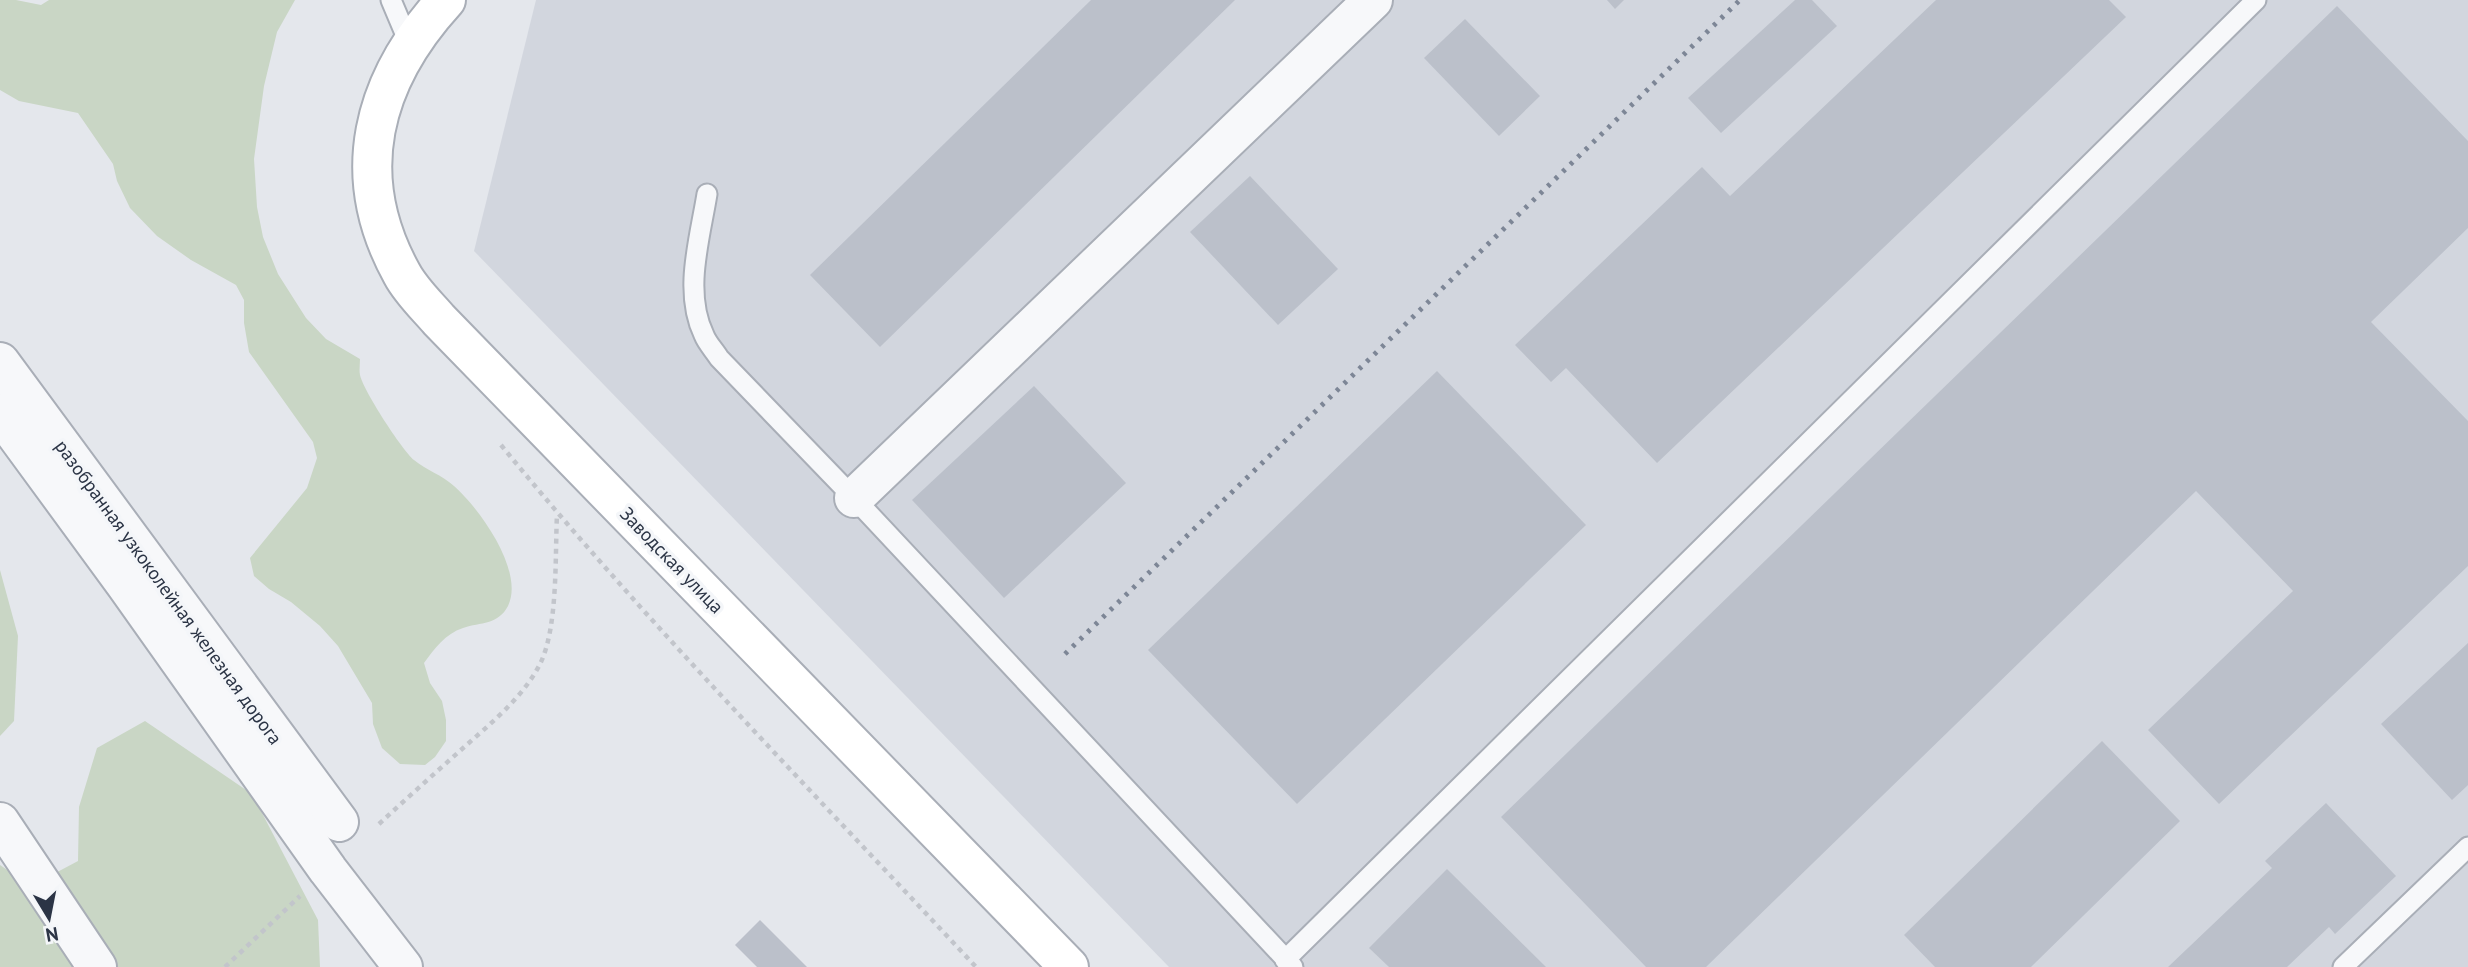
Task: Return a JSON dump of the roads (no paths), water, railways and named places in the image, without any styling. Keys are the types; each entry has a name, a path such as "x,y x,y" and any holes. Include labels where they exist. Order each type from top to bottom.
{"main road":[{"name":"Заводская улица","path":"446,0 410,45 391,78 380,105 372,190 384,233 403,276 439,320 1069,967"}],"street":[{"path":"854,498 1373,0"},
{"name":"разобранная узкоколейная железная дорога","path":"0,362 339,822"},
{"name":"разобранная узкоколейная железная дорога","path":"0,376 126,585"},
{"path":"0,413 328,870 403,967"},
{"path":"0,822 97,967"}],"lane":[{"path":"391,0 410,45"},
{"path":"707,194 694,274 695,305 703,334 719,358 854,498 1289,963 2256,0"},
{"path":"2343,967 2468,847"}],"railway":[{"path":"1065,654 1740,0"}]}
